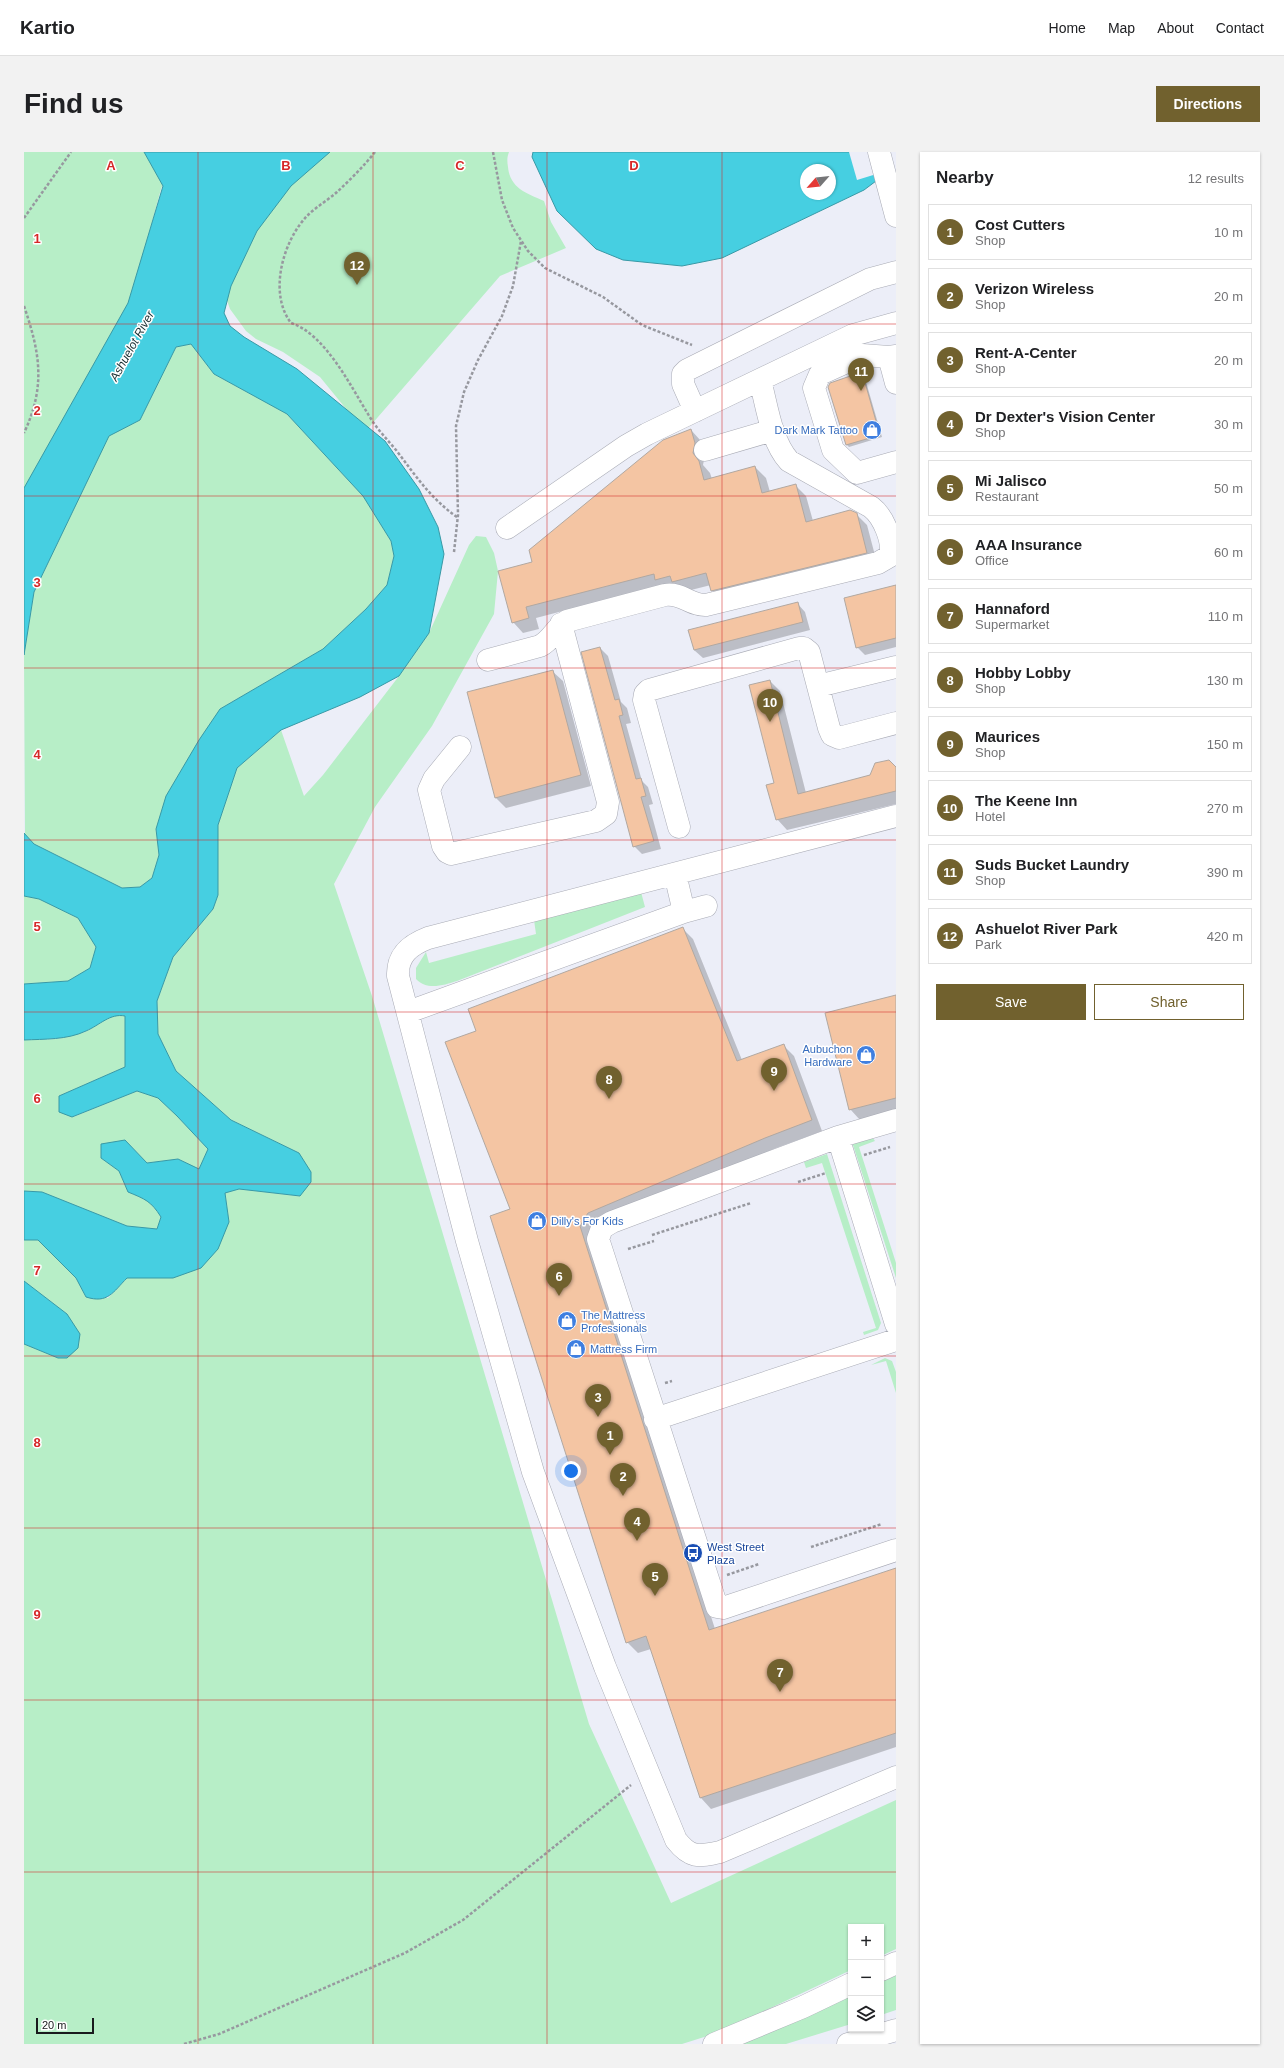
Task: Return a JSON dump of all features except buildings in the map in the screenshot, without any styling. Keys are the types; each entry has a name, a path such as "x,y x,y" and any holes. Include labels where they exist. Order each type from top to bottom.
{"main road":[{"path":"879,152 884,173 893,193 896,216"},
{"path":"695,411 683,384 683,374 686,370 870,279 896,272"},
{"path":"507,528 626,446 853,335 896,323"},
{"path":"896,383 892,357 862,355 820,374 814,388 833,450 857,473 896,462"},
{"path":"488,660 540,646 546,643 561,624 671,594 676,594 700,605 706,605 878,563 890,556 892,540 878,513 871,507 789,461 782,452 773,430 760,380"},
{"path":"705,450 773,430"},
{"path":"460,747 434,779 429,790 444,846 447,852 451,854 596,821 606,814 608,802 561,624"},
{"path":"679,827 644,700 645,694 649,690 799,648 804,648 809,652 832,735 839,738 896,723"},
{"path":"818,686 896,667"},
{"path":"896,816 417,942 404,952 398,966 398,976 467,1241 534,1472 602,1659 676,1840 685,1850 694,1855 720,1852 896,1777"},
{"path":"675,874 684,912"},
{"path":"408,1012 684,912 706,906"},
{"path":"896,1120 838,1137 612,1222 599,1232 599,1244 716,1606 721,1609 896,1550"},
{"path":"838,1137 896,1324"},
{"path":"655,1418 896,1340"},
{"path":"884,1969 896,1963"},
{"path":"714,2044 803,2007 848,1985"},
{"path":"848,2044 896,2030"}],"path":[{"path":"24,218 71,152"},
{"path":"375,152 337,192 308,215 299,227 292,239 282,269 280,285 282,307 291,323 303,328 311,335 347,377 378,429 420,483 440,505 457,517"},
{"path":"493,152 502,200 513,228 528,251 546,268 603,297 642,326 702,348 721,353"},
{"path":"454,552 457,517 456,426 464,392 478,360 502,316 513,286 521,240"},
{"path":"24,306 35,337 39,384 31,417 24,433"},
{"path":"862,1156 890,1147"},
{"path":"798,1182 826,1173"},
{"path":"652,1235 751,1203"},
{"path":"628,1249 654,1241"},
{"path":"811,1547 882,1524"},
{"path":"708,1581 759,1564"},
{"path":"184,2044 219,2034 405,1953 462,1920 648,1771"}],"green space":[{"path":"24,152 176,152 161,189 129,308 24,516"},
{"path":"302,152 509,152 507,163 512,180 520,189 544,201 551,222 566,248 500,276 365,432 320,377 283,352 256,339 246,331 230,309 224,292 225,264"},
{"path":"191,344 214,374 287,414 363,496 391,541 394,556 387,585 366,609 323,649 220,709 156,829 159,855 152,878 140,887 122,888 34,844 25,835 24,655 34,592 109,435 140,420 176,347"},
{"path":"476,536 486,537 494,553 498,571 494,614 432,726 375,807 334,884 372,996 589,1724 671,1903 896,1800 896,1949 884,1955 884,1924 848,1924 848,1971 720,2032 682,2044 24,2044 24,1344 58,1358 67,1314 24,1281 24,1240 38,1240 76,1278 86,1297 108,1298 127,1278 173,1278 229,1222 225,1193 239,1189 299,1196 299,1153 231,1120 176,1071 158,1034 157,1001 173,957 213,909 218,895 218,825 237,768 281,730 304,796 323,775 399,676 429,633 469,545"},
{"path":"641,892 645,907 457,981 430,986 420,983 416,979 416,968 426,952 429,963 536,934 534,920"},
{"path":"24,896 39,899 78,918 96,947 90,968 68,981 24,984"},
{"path":"115,1014 125,1015 125,1067 59,1096 73,1117 137,1091 158,1098 208,1149 199,1170 178,1159 147,1163 125,1140 101,1158 119,1171 128,1192 144,1199 154,1207 161,1217 157,1229 127,1226 42,1192 24,1191 24,1040 56,1039 85,1032"},
{"path":"872,1137 875,1141 859,1147 896,1263 896,1278 852,1142"},
{"path":"827,1154 881,1323 878,1330 864,1335 863,1332 876,1328 822,1163 806,1168 804,1162"},
{"path":"885,1358 892,1361 896,1372 896,1393 886,1361 871,1365"},
{"path":"896,1975 896,2010 884,2014 884,1996 884,1981"},
{"path":"848,1996 848,2025 786,2044 740,2044"}],"water":[{"name":"Ashuelot River","path":"144,152 330,152 291,186 257,231 231,286 224,313 230,326 244,337 297,369 385,441 419,489 438,527 444,554 429,633 399,676 360,697 281,730 237,768 218,825 218,895 213,909 173,957 157,1001 158,1034 176,1071 231,1120 299,1153 311,1172 311,1182 300,1196 239,1189 225,1193 229,1222 218,1249 201,1268 173,1278 127,1278 110,1295 105,1298 94,1299 86,1297 76,1278 38,1240 24,1240 24,1191 42,1192 127,1226 157,1229 161,1217 154,1207 147,1201 128,1192 119,1171 101,1158 101,1144 125,1140 147,1163 178,1159 199,1169 208,1149 158,1098 137,1091 72,1117 59,1112 59,1096 125,1067 125,1016 115,1016 86,1031 71,1036 24,1040 24,984 68,981 90,968 96,947 78,918 39,899 24,896 24,833 34,844 122,888 140,887 152,878 159,855 156,829 166,796 199,740 220,709 323,649 366,609 387,585 394,556 391,541 363,496 287,414 214,374 191,344 176,347 140,420 109,436 34,592 24,655 24,488 128,303 163,186"},
{"path":"533,152 896,152 896,166 864,190 722,258 682,266 623,260 596,249 557,211 532,157"},
{"path":"24,1281 67,1314 80,1334 78,1348 67,1358 58,1358 24,1344"}],"pier":[{"path":"849,152 896,152 896,168 857,180"}],"place":[{"name":"Ashuelot River Park","path":"357,285"},
{"name":"Suds Bucket Laundry","path":"861,391"},
{"name":"Dark Mark Tattoo","path":"872,430"},
{"name":"The Keene Inn","path":"770,722"},
{"name":"Aubuchon Hardware","path":"866,1055"},
{"name":"Maurices","path":"774,1091"},
{"name":"Hobby Lobby","path":"609,1099"},
{"name":"Dilly's For Kids","path":"537,1221"},
{"name":"AAA Insurance","path":"559,1296"},
{"name":"The Mattress Professionals","path":"567,1321"},
{"name":"Mattress Firm","path":"576,1349"},
{"name":"Rent-A-Center","path":"598,1417"},
{"name":"Cost Cutters","path":"610,1455"},
{"name":"Verizon Wireless","path":"623,1496"},
{"name":"Dr Dexter's Vision Center","path":"637,1541"},
{"name":"West Street Plaza","path":"693,1553"},
{"name":"Mi Jalisco","path":"655,1596"},
{"name":"Hannaford","path":"780,1692"}]}
